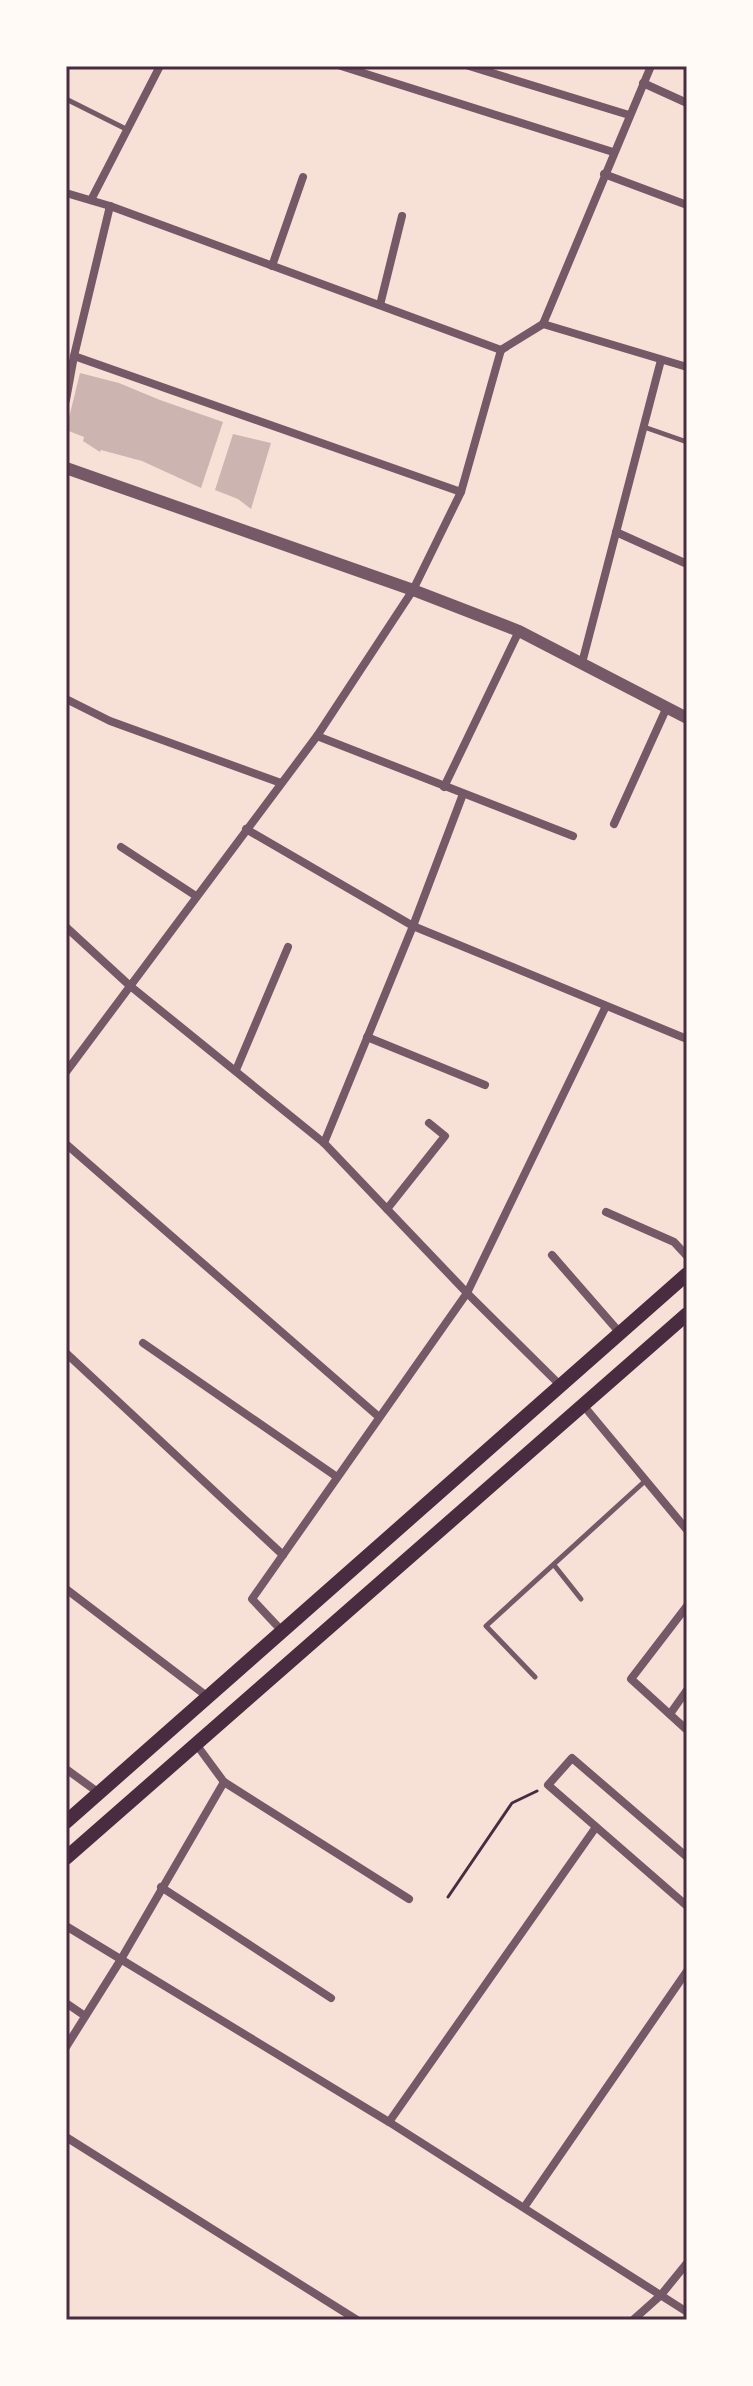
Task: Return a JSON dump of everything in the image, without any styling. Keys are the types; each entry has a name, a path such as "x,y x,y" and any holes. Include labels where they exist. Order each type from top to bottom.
{"main road":[{"path":"66,1822 687,1274"},
{"path":"66,1858 687,1314"}],"street":[{"path":"91,200 160,66"},
{"path":"341,66 613,152"},
{"path":"469,66 629,115"},
{"path":"66,1072 317,736 413,590 461,492 501,350 543,324 651,66"},
{"path":"643,83 687,103"},
{"path":"604,174 687,205"},
{"path":"272,266 303,177"},
{"path":"66,193 110,206 501,350"},
{"path":"66,400 110,206"},
{"path":"380,305 402,216"},
{"path":"543,324 687,367"},
{"path":"74,356 461,492"},
{"path":"582,663 661,360"},
{"path":"66,468 413,590 519,631 687,718"},
{"path":"616,532 687,564"},
{"path":"444,787 519,631"},
{"path":"66,699 110,721 281,783"},
{"path":"614,824 667,707"},
{"path":"317,736 573,836"},
{"path":"324,1143 463,794"},
{"path":"246,829 413,926 687,1039"},
{"path":"121,847 196,896"},
{"path":"66,927 129,985 324,1143 561,1386"},
{"path":"236,1070 288,947"},
{"path":"282,1631 252,1599 467,1293 606,1006"},
{"path":"367,1037 485,1085"},
{"path":"387,1209 445,1136 429,1123"},
{"path":"66,1144 379,1417"},
{"path":"606,1212 674,1242 687,1256"},
{"path":"552,1255 620,1333"},
{"path":"143,1343 337,1477"},
{"path":"66,1353 283,1555"},
{"path":"583,1405 687,1530"},
{"path":"66,1589 208,1697"},
{"path":"687,1606 631,1679 687,1730"},
{"path":"670,1714 687,1690"},
{"path":"196,1744 224,1782 409,1899"},
{"path":"687,1857 572,1758 548,1785 687,1906"},
{"path":"66,1769 99,1793"},
{"path":"66,2047 224,1782"},
{"path":"389,2122 596,1827"},
{"path":"161,1887 331,1998"},
{"path":"66,1926 525,2206 687,2312"},
{"path":"525,2206 687,1971"},
{"path":"66,2003 85,2016"},
{"path":"66,2137 357,2320"},
{"path":"633,2320 661,2295 687,2263"}],"lane":[{"path":"66,99 128,130"},
{"path":"644,427 687,442"},
{"path":"535,1677 486,1626 646,1481"},
{"path":"554,1565 581,1599"}],"path":[{"path":"448,1897 512,1803 548,1785"}],"building":[{"path":"80,373 119,383 223,422 201,488 142,461 100,452 83,441 84,437 66,430"},
{"path":"233,434 271,443 251,509 238,499 215,490"}]}
